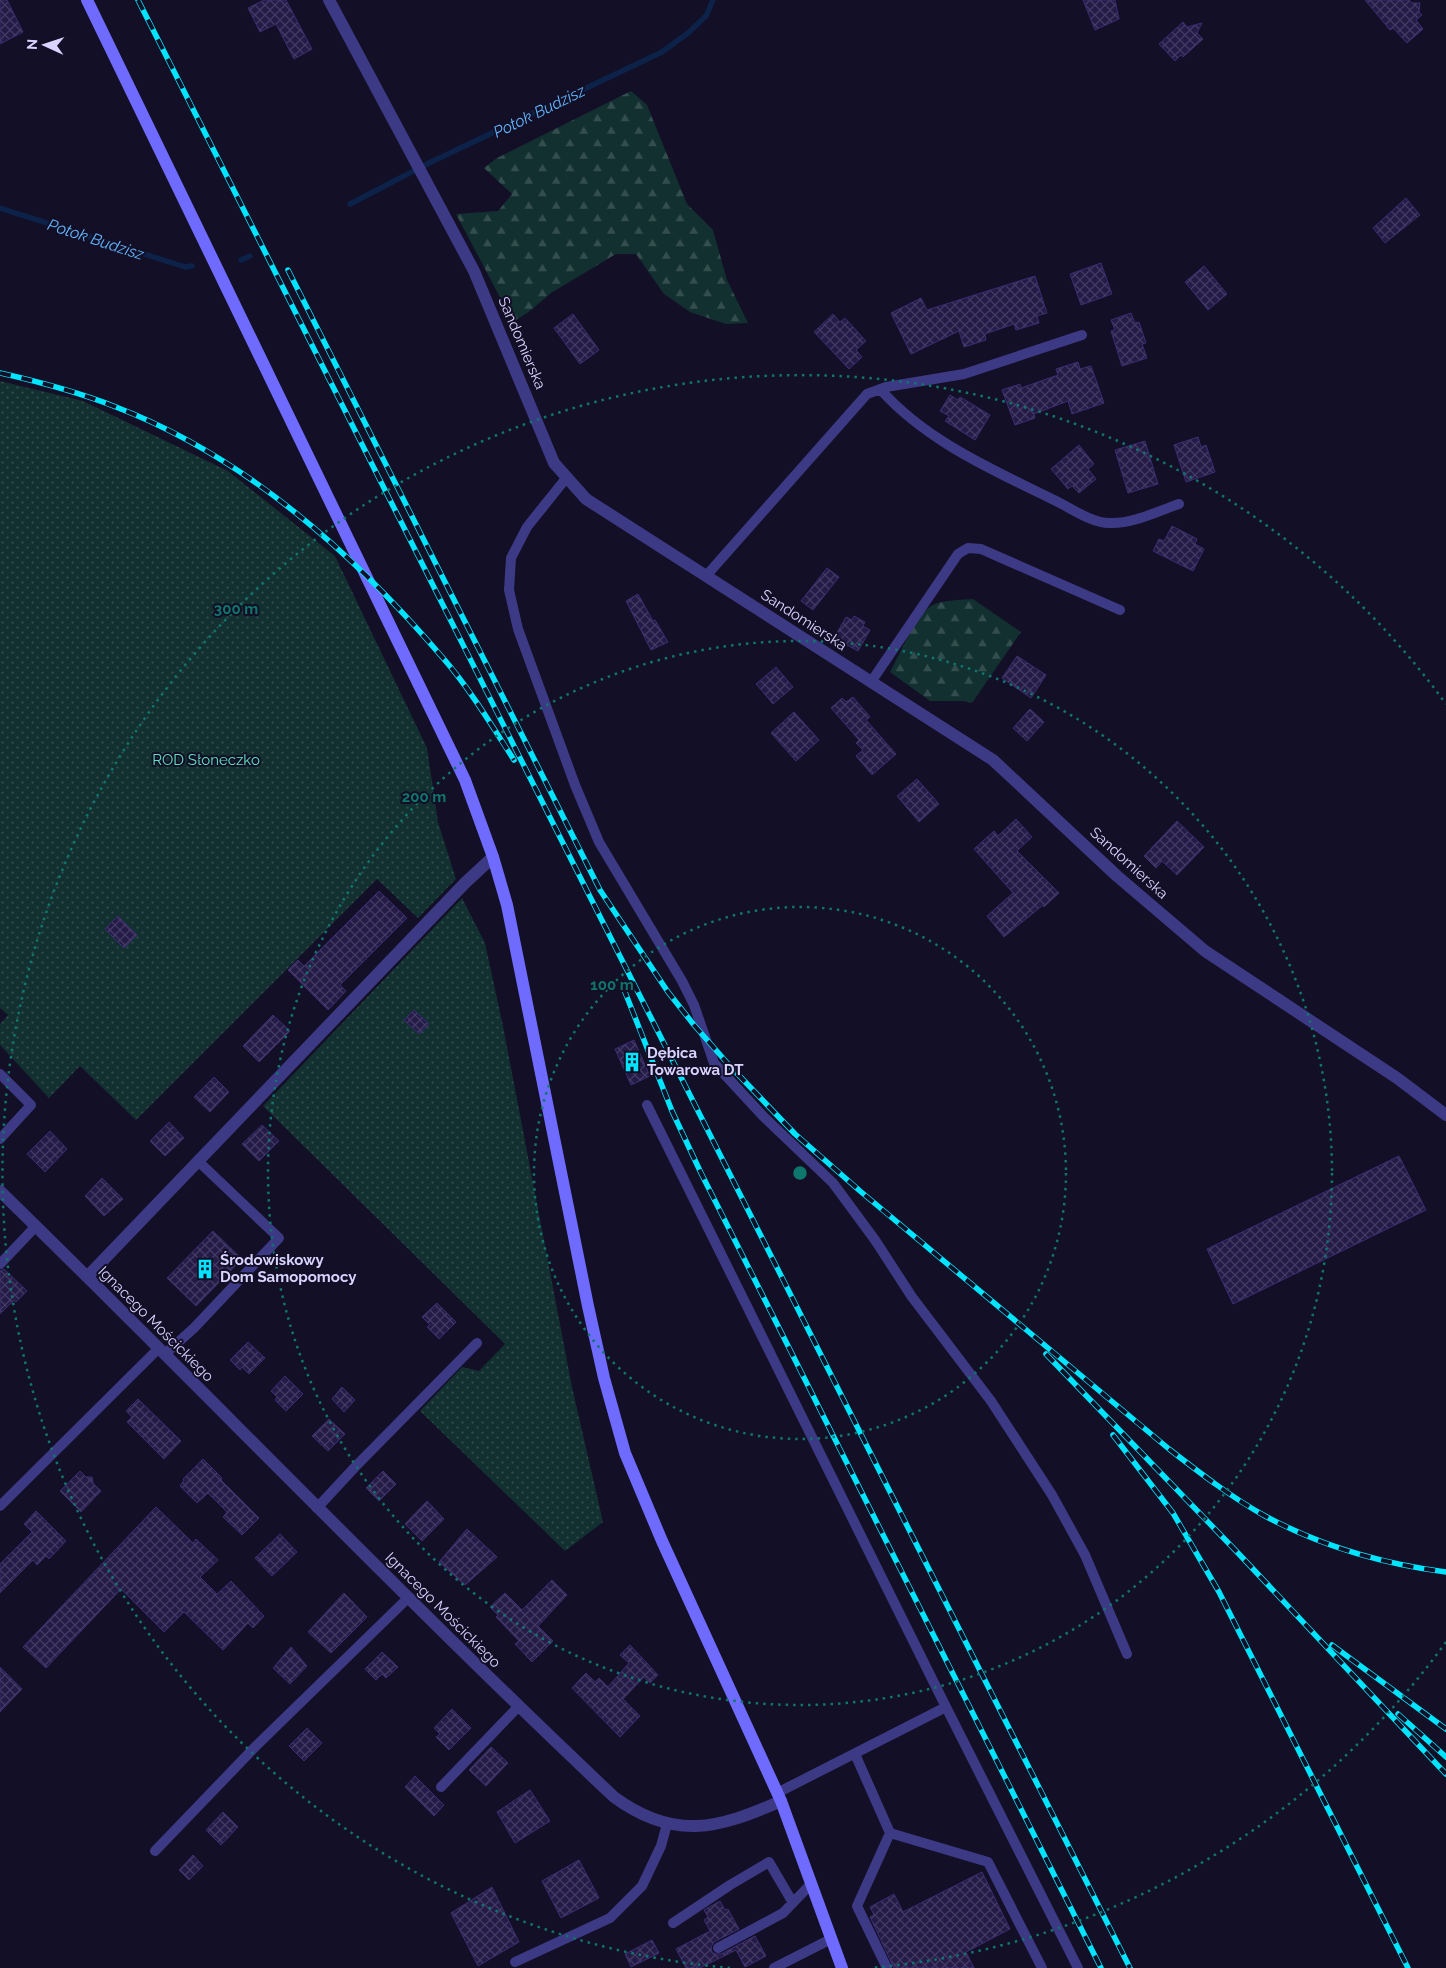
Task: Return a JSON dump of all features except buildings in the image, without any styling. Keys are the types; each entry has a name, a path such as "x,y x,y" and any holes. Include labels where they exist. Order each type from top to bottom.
{"street":[{"path":"87,0 465,780 493,857 507,905 522,970 604,1378 625,1453 662,1541 779,1797 842,1968"},
{"name":"Sandomierska","path":"329,0 474,271 554,463 586,498 993,760 1117,876 1205,951 1396,1078 1446,1115"},
{"path":"86,1277 465,882 493,857"},
{"name":"Ignacego Mościckiego","path":"0,1191 518,1707 614,1797 627,1807 667,1824 710,1826 750,1815 779,1797"}],"lane":[{"path":"706,576 867,394 880,389 964,374 1082,335"},
{"path":"880,389 913,421 950,446 1000,474 1089,517 1108,523 1124,522 1179,504"},
{"path":"567,477 527,528 511,558 509,590 518,629 575,785 599,842 682,981 694,1005 714,1063 764,1117 833,1183 875,1240 912,1297 991,1401 1052,1495 1085,1555 1127,1654"},
{"path":"871,682 958,554 968,548 981,549 1120,610"},
{"path":"0,1074 32,1105 0,1139"},
{"path":"648,1106 946,1708 1078,1968"},
{"path":"0,1506 162,1351 194,1328 279,1238 198,1161"},
{"path":"0,1264 36,1226"},
{"path":"318,1508 355,1467 477,1343"},
{"path":"155,1852 256,1746 408,1598"},
{"path":"441,1787 518,1707"},
{"path":"779,1797 855,1754 946,1708"},
{"path":"855,1754 890,1833 857,1906 887,1968"},
{"path":"516,1962 610,1918 642,1886 661,1846 667,1824"},
{"path":"890,1833 988,1862 1042,1968"},
{"path":"672,1923 769,1862 793,1903"},
{"path":"718,1948 783,1913 811,1884"},
{"path":"774,1968 832,1939"}],"green space":[{"path":"631,91 647,105 687,204 713,230 727,280 748,323 726,324 690,312 664,294 636,254 616,254 551,293 530,311 513,322 456,214 498,211 512,194 484,168 497,158"},
{"name":"ROD Słoneczko","path":"0,381 83,401 228,471 335,556 427,748 438,822 456,879 418,918 377,879 136,1120 80,1066 49,1098 0,1045 0,1024 8,1015 0,1008"},
{"path":"973,599 1021,632 972,703 963,701 930,701 890,672 908,636 925,611 935,604"},
{"path":"462,898 485,943 503,1026 572,1387 603,1522 565,1551 420,1411 462,1367 479,1371 505,1344 263,1106"}],"waterway":[{"name":"Potok Budzisz","path":"350,204 429,163 662,52 688,33 706,16 713,0"},
{"name":"Potok Budzisz","path":"0,208 185,267 192,266"},
{"name":"Potok Budzisz","path":"241,260 250,256"}],"railway":[{"path":"138,0 1130,1968"},
{"path":"288,270 600,890 668,992 729,1065 795,1134 860,1191 1169,1449 1240,1501 1286,1527 1330,1545 1376,1559 1446,1572"},
{"path":"0,373 44,384 116,407 164,428 209,453 253,481 334,546 408,619 443,658 472,695 514,760"},
{"path":"623,987 672,1111 701,1173 1101,1968"},
{"path":"1046,1354 1238,1553 1446,1774"},
{"path":"1113,1435 1173,1513 1219,1592 1408,1968"},
{"path":"1332,1645 1446,1729"},
{"path":"1398,1714 1446,1757"}],"place":[{"name":"Dębica Towarowa DT","path":"632,1062"},
{"name":"Środowiskowy Dom Samopomocy","path":"205,1269"}]}
